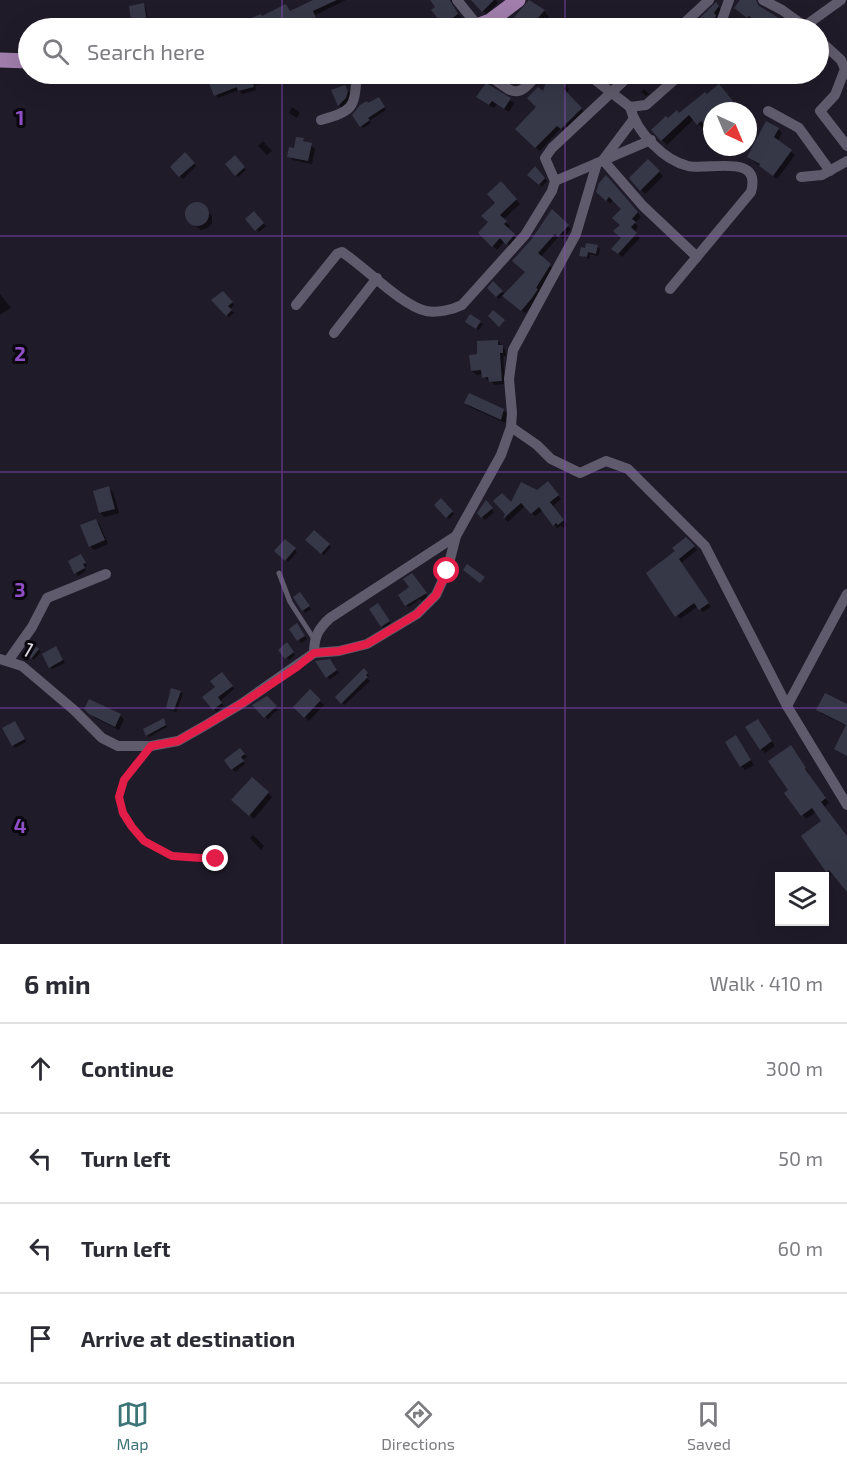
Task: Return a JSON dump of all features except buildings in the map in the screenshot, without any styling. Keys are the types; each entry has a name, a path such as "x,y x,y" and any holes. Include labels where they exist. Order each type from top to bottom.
{"main road":[{"path":"495,18 518,0"},
{"path":"0,60 18,61"}],"street":[{"path":"457,0 476,18"},
{"path":"690,18 709,0"},
{"path":"723,18 729,0"},
{"path":"763,0 789,18"},
{"path":"817,18 841,0"},
{"path":"829,47 844,58 845,69 835,95 820,111 821,116 847,146"},
{"path":"321,120 343,113 351,107 355,99 356,84"},
{"path":"502,84 517,92 523,91 529,84"},
{"path":"601,84 630,107 633,120 662,151 678,162 703,168 727,165 743,168 751,174 753,184 751,192 670,289"},
{"path":"296,305 337,254 342,252 405,301 426,311 454,309 462,305 534,224 555,181 545,158 620,84"},
{"path":"630,107 646,105 670,84"},
{"path":"768,111 799,128 830,171"},
{"path":"456,536 330,618 314,639 314,653 339,651 367,644 417,614 436,595 447,571 456,536 501,455 511,427 509,379 513,350 576,234 600,162 633,120"},
{"path":"555,181 651,140"},
{"path":"801,177 822,175 847,161"},
{"path":"600,162 697,257"},
{"path":"334,333 377,278"},
{"path":"511,427 537,445 551,459 580,472 606,461 628,469 705,546 788,706 846,801"},
{"path":"4,660 32,627 47,598 106,574"},
{"path":"788,706 847,594"},
{"name":"1","path":"4,660 22,666 74,710 102,738 118,746 151,746 178,741 241,704 314,653"}],"lane":[{"path":"279,573 290,602 314,639"},
{"path":"151,746 124,780 120,789 119,797 128,820 144,841 172,856 216,859"}],"route":[{"path":"216,859 172,856 160,851 144,841 123,813 119,797 120,789 124,780 151,746 178,741 241,704 314,653 339,651 367,644 393,629 417,614 436,595 447,571"}]}
